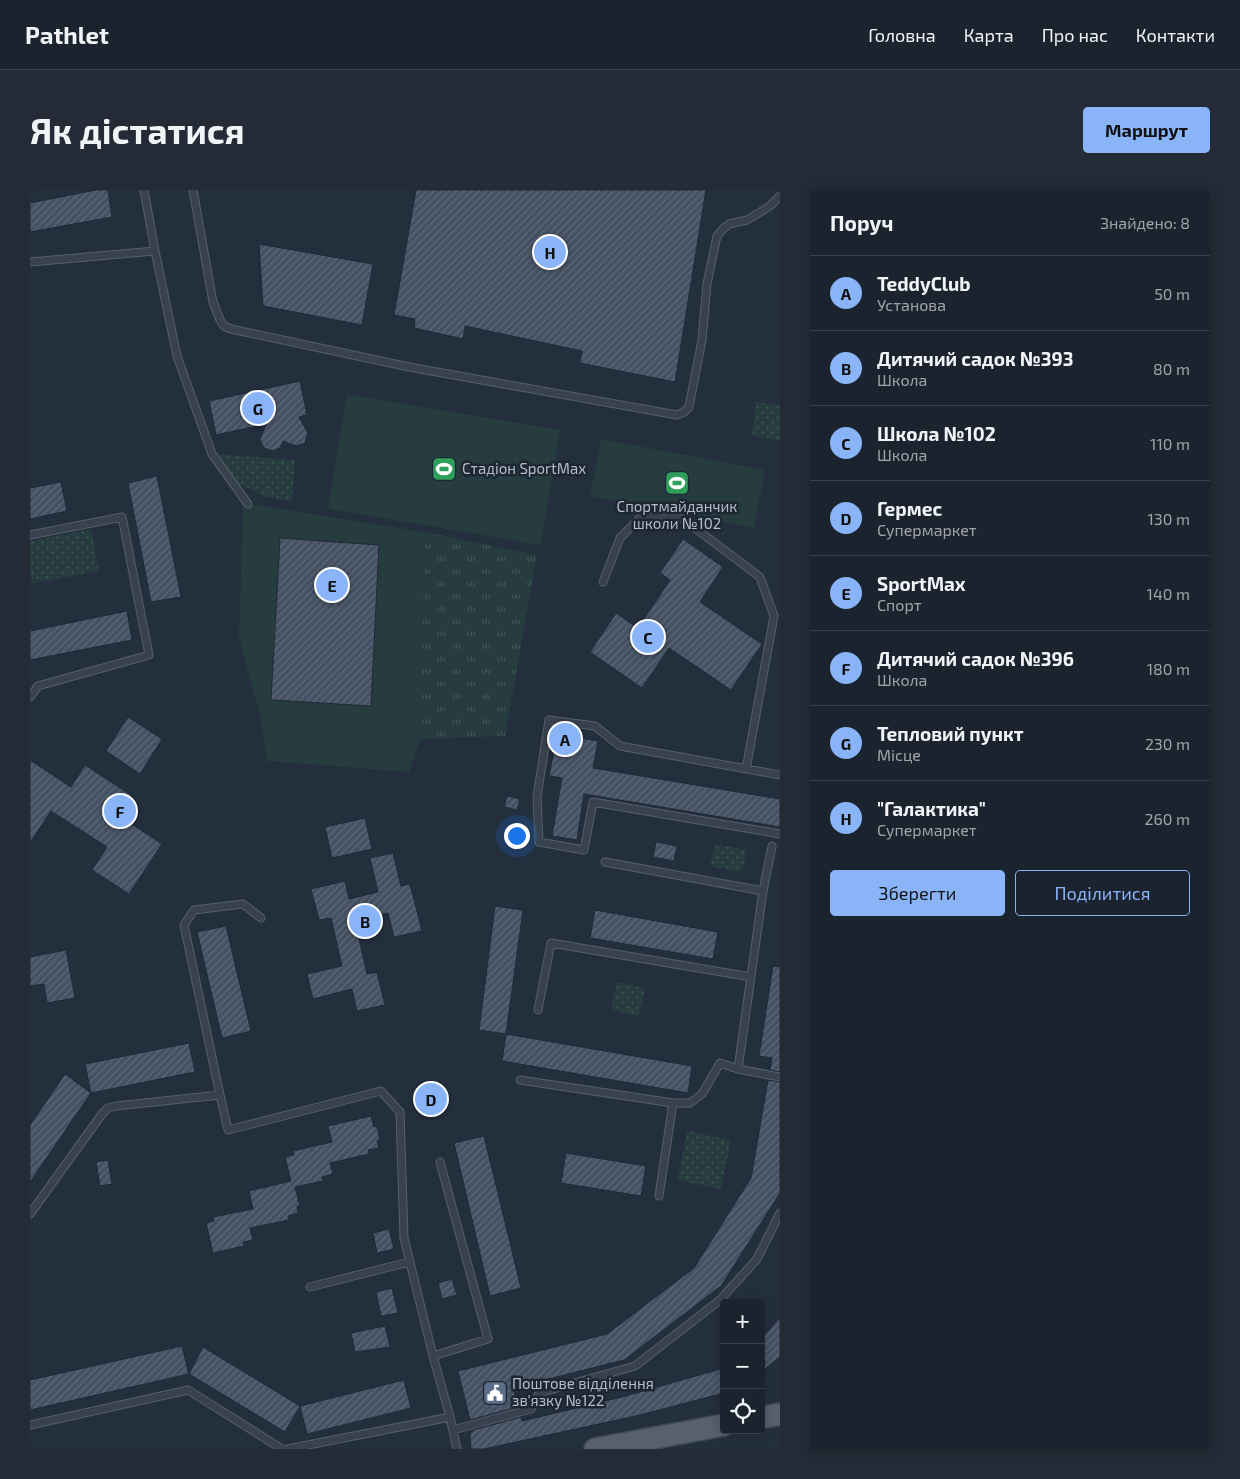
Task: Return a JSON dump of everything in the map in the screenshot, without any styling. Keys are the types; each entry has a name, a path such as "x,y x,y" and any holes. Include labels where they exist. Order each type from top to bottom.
{"main road":[{"path":"765,1417 780,1414"},
{"path":"595,1449 720,1426"}],"lane":[{"path":"144,190 177,356 212,454 248,504"},
{"path":"192,190 213,302 220,320 224,326 231,330 409,367 677,415 689,408 702,340 707,284 717,236 729,224 747,220 770,206 780,196"},
{"path":"30,262 155,251"},
{"path":"30,535 122,517 149,655 38,686 30,698"},
{"path":"603,582 620,538 641,517 683,519 760,578 774,616 746,769"},
{"path":"780,774 620,746 595,726 549,720 537,797 538,842 584,850 593,802 780,834"},
{"path":"738,1069 763,891 772,846"},
{"path":"605,862 763,891"},
{"path":"261,918 243,904 194,910 184,925 228,1130 381,1091 400,1112 404,1238 457,1449"},
{"path":"538,1010 551,943 751,977"},
{"path":"520,1080 673,1103 690,1103 702,1094 720,1063 738,1069 780,1077"},
{"path":"30,1214 108,1108 220,1094"},
{"path":"659,1196 673,1103"},
{"path":"433,1356 488,1339 440,1162"},
{"path":"453,1430 531,1409 539,1393 635,1366 720,1300 758,1259 780,1212"},
{"path":"310,1287 409,1262"},
{"path":"30,1425 188,1390 282,1449"},
{"path":"288,1449 450,1417"}],"green space":[{"name":"Стадіон SportMax","path":"347,394 560,430 541,545 328,509"},
{"path":"756,402 780,405 780,440 752,436"},
{"name":"Спортмайданчик школи №102","path":"601,439 765,470 754,528 590,496"},
{"path":"215,454 295,460 292,501 263,496 236,482"},
{"path":"243,503 425,532 420,739 409,772 267,761 261,719 239,638"},
{"path":"91,529 99,571 33,583 30,569 30,541"},
{"path":"425,532 537,555 505,736 420,739 419,685"},
{"path":"715,844 747,850 742,872 710,866"},
{"path":"617,982 645,988 639,1016 611,1010"},
{"path":"687,1131 731,1140 721,1189 678,1180"}],"building":[{"path":"96,190 108,190 112,217 30,232 30,203"},
{"path":"416,190 706,190 675,382 580,363 582,351 465,326 463,339 414,328 415,319 394,315"},
{"path":"259,244 373,264 362,325 263,306"},
{"path":"300,381 307,415 299,417 308,433 305,443 296,446 283,441 280,448 272,451 264,448 260,440 266,424 216,435 209,401"},
{"path":"157,476 181,597 151,602 128,483"},
{"path":"61,482 67,511 30,519 30,488"},
{"path":"280,538 379,545 371,706 271,700"},
{"path":"683,539 723,567 700,602 762,644 731,690 669,648 642,688 590,652 616,613 638,628 670,580 660,573"},
{"path":"127,611 132,640 30,660 30,631"},
{"path":"128,717 162,739 140,774 106,751"},
{"path":"557,734 598,741 593,768 780,799 780,827 584,794 577,840 552,836 562,778 549,776"},
{"path":"30,760 71,787 85,765 131,795 118,815 162,844 129,894 92,870 107,847 51,811 30,843"},
{"path":"507,796 520,799 517,810 504,807"},
{"path":"365,818 372,849 332,858 325,827"},
{"path":"656,842 677,846 674,861 653,857"},
{"path":"393,853 401,886 410,884 422,931 394,937 388,913 355,921 367,974 377,972 385,1005 357,1011 352,989 313,999 307,974 342,966 331,918 319,920 311,889 345,881 349,899 378,892 370,858"},
{"path":"495,906 523,910 506,1034 479,1030"},
{"path":"595,910 718,932 713,959 590,938"},
{"path":"226,926 251,1031 222,1038 197,932"},
{"path":"66,950 75,998 47,1003 44,984 30,986 30,957"},
{"path":"773,966 780,967 780,1072 770,1070 772,1058 759,1056"},
{"path":"506,1034 692,1066 688,1093 502,1061"},
{"path":"189,1043 195,1072 91,1093 85,1064"},
{"path":"65,1074 91,1093 30,1182 30,1125"},
{"path":"768,1080 780,1082 780,1193 721,1286 624,1360 513,1388 518,1407 470,1420 458,1371 607,1334 694,1268 751,1178"},
{"path":"435,1087 441,1108 426,1112 420,1091"},
{"path":"371,1116 374,1127 377,1126 380,1140 377,1140 379,1148 368,1150 369,1154 330,1163 333,1174 322,1177 323,1181 295,1187 300,1206 297,1206 298,1213 288,1216 289,1220 250,1228 253,1240 243,1242 244,1246 213,1253 206,1223 214,1221 213,1217 253,1209 249,1191 291,1181 285,1157 294,1155 293,1151 332,1142 328,1126"},
{"path":"484,1136 521,1288 490,1296 454,1143"},
{"path":"566,1153 646,1166 641,1196 561,1183"},
{"path":"108,1160 112,1184 100,1186 96,1162"},
{"path":"389,1229 394,1249 377,1253 373,1233"},
{"path":"452,1279 457,1295 442,1299 438,1283"},
{"path":"392,1288 398,1313 381,1316 376,1292"},
{"path":"780,1317 780,1357 765,1369 765,1344 765,1334"},
{"path":"385,1326 390,1347 355,1352 351,1333"},
{"path":"182,1346 189,1374 30,1410 30,1380"},
{"path":"203,1347 300,1406 285,1432 189,1374"},
{"path":"720,1369 720,1394 640,1415 484,1449 471,1449 470,1433 473,1430 521,1417 522,1421 622,1397"},
{"path":"404,1380 411,1408 307,1434 300,1406"}],"place":[{"name":"\"Галактика\"","path":"550,252"},
{"name":"Тепловий пункт","path":"258,408"},
{"name":"Стадіон SportMax","path":"444,469"},
{"name":"Спортмайданчик школи №102","path":"677,483"},
{"name":"SportMax","path":"332,585"},
{"name":"Школа №102","path":"648,637"},
{"name":"TeddyClub","path":"565,739"},
{"name":"Дитячий садок №396","path":"120,811"},
{"name":"Дитячий садок №393","path":"365,921"},
{"name":"Гермес","path":"431,1099"},
{"name":"Поштове відділення зв'язку №122","path":"495,1393"}]}
